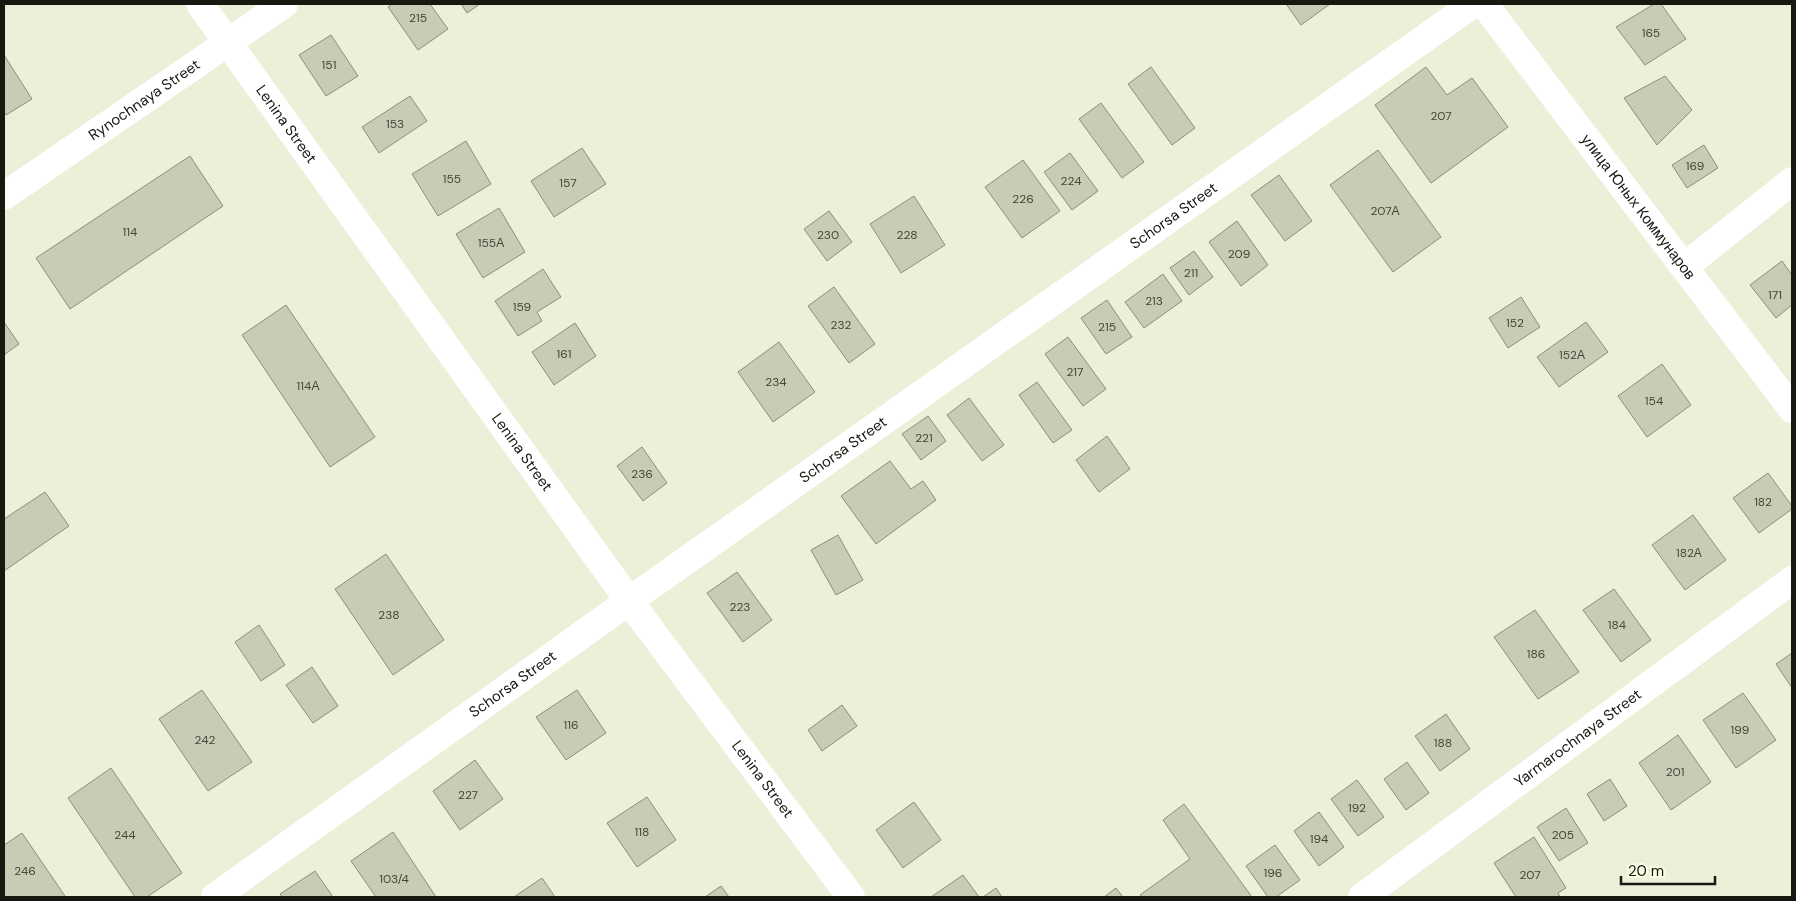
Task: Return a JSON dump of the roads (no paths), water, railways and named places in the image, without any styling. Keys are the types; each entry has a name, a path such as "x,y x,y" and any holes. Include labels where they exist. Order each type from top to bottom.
{"street":[{"name":"Lenina Street","path":"200,4 629,601 851,897"},
{"name":"Rynochnaya Street","path":"4,196 284,4"},
{"name":"Schorsa Street","path":"215,897 629,601 1474,4"},
{"name":"улица Юных Коммунаров","path":"1484,4 1792,409"},
{"path":"1684,267 1792,181"},
{"name":"Yarmarochnaya Street","path":"1362,897 1792,580"}]}
